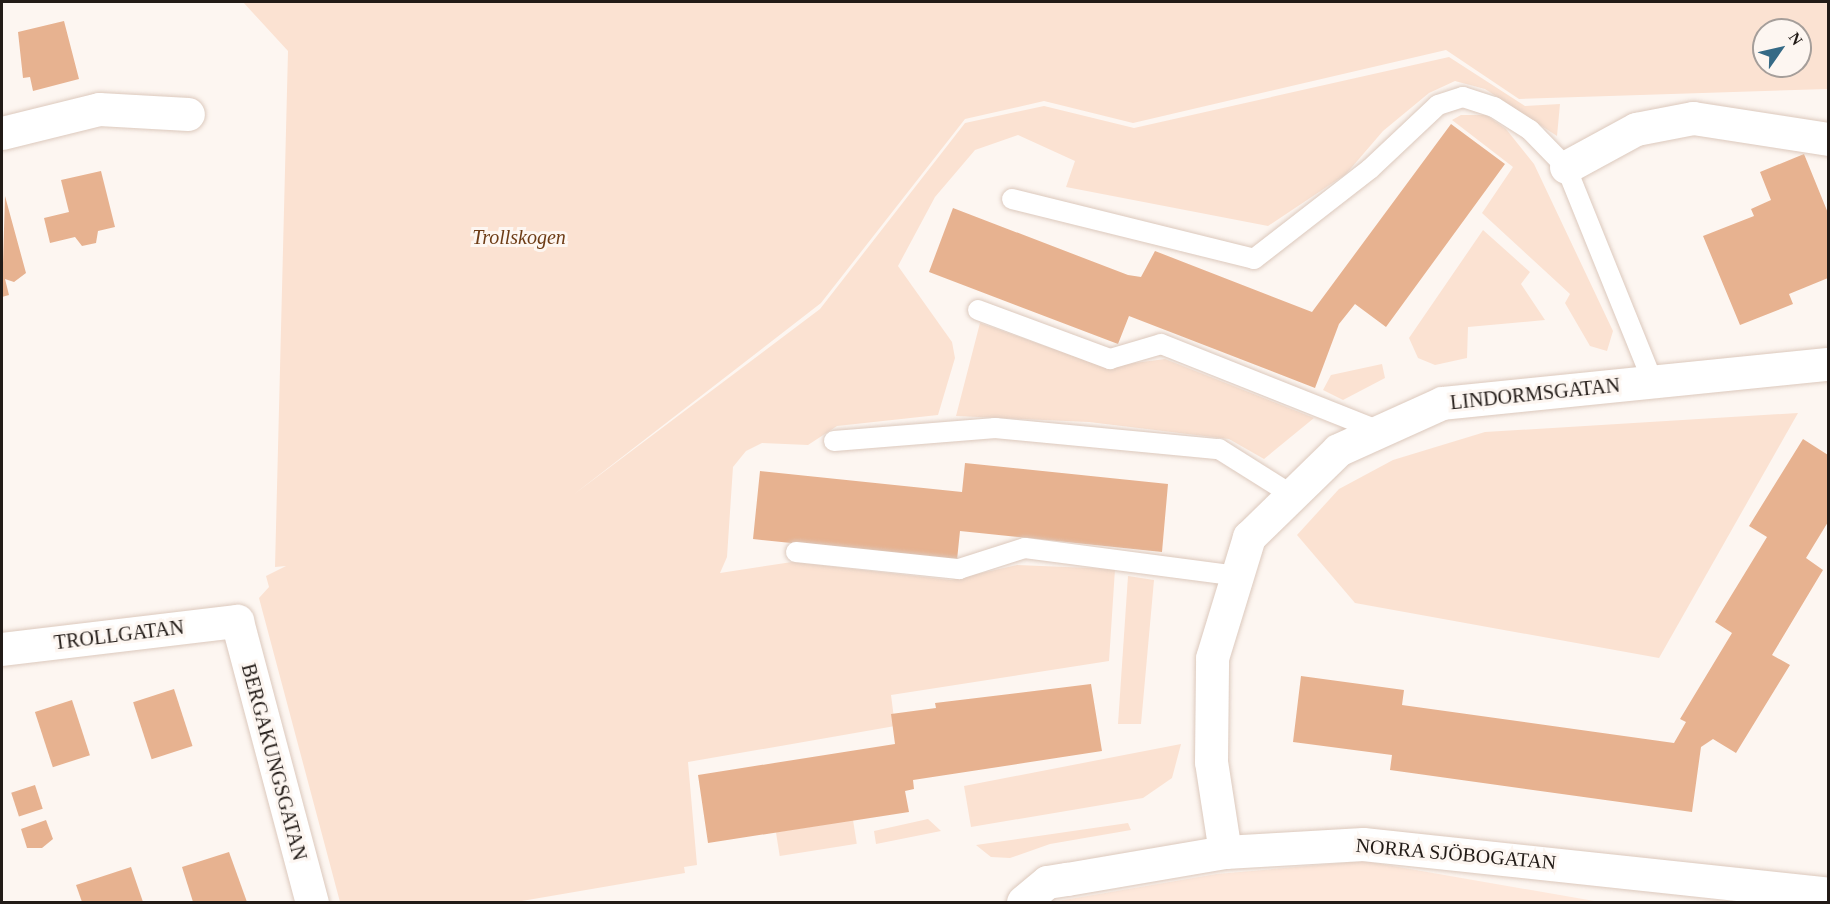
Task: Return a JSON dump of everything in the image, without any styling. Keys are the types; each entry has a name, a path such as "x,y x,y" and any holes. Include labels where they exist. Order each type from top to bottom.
{"street":[{"path":"2,133 99,109 188,114"},
{"path":"1566,167 1636,129 1693,118 1828,139"},
{"name":"LINDORMSGATAN","path":"1225,852 1211,762 1212,658 1249,537 1338,450 1442,403 1828,364"},
{"name":"TROLLGATAN","path":"2,649 237,621"},
{"name":"BERGAKUNGSGATAN","path":"237,621 312,903"},
{"name":"NORRA SJÖBOGATAN","path":"1035,892 1225,852 1364,844 1828,894"}],"lane":[{"path":"1012,199 1254,259 1370,169 1438,105 1463,98 1494,106 1530,130 1566,167 1653,382"},
{"path":"978,310 1110,359 1161,344 1380,431"},
{"path":"834,441 995,428 1219,449 1292,495"},
{"path":"796,552 959,569 1025,548 1237,576"}],"shaded area":[{"path":"1364,861 1600,902 1052,902 1217,874"}],"green space":[{"name":"Trollskogen","path":"243,2 1828,2 1828,89 1519,99 1446,50 1133,123 1044,101 965,119 821,303 573,495 820,309 965,123 1044,106 1134,128 1449,57 1525,106 1560,104 1557,136 1485,89 1455,81 1429,93 1383,131 1346,174 1268,226 1066,187 1075,161 1018,135 975,150 935,197 898,266 952,342 955,358 938,415 837,426 808,445 762,443 746,451 733,467 727,557 720,573 792,562 951,580 1017,565 1115,569 1109,661 891,695 895,726 688,762 697,865 684,867 685,873 516,902 340,902 259,598 269,587 266,576 286,566 275,567 288,51"},
{"path":"1461,115 1486,115 1506,129 1534,164 1613,331 1607,351 1590,346 1565,303 1570,294 1482,213 1513,167 1452,120"},
{"path":"1483,230 1530,272 1521,284 1545,320 1468,327 1467,358 1435,365 1418,358 1409,338"},
{"path":"980,323 1104,367 1165,359 1314,418 1264,459 1229,439 1089,422 956,416"},
{"path":"1382,364 1385,378 1343,400 1323,390 1331,375"},
{"path":"1798,413 1659,658 1355,603 1297,535 1339,489 1393,460 1485,432"},
{"path":"1128,576 1154,580 1141,724 1118,724"},
{"path":"1181,744 1172,778 1143,798 971,827 964,786"},
{"path":"928,819 941,831 876,844 874,831"},
{"path":"853,820 857,844 780,856 776,832"},
{"path":"1128,823 1131,830 1050,844 1010,858 991,857 976,845"}],"building":[{"path":"64,21 79,79 33,91 30,77 23,78 18,32"},
{"path":"1451,124 1505,164 1386,327 1355,304 1339,324 1315,388 1129,316 1118,344 929,272 953,208 1128,275 1141,277 1155,251 1312,312"},
{"path":"1804,154 1828,213 1828,278 1789,294 1793,304 1740,325 1703,236 1754,216 1751,209 1771,200 1760,172"},
{"path":"101,171 115,227 98,231 96,243 82,246 75,237 50,243 44,218 69,212 61,180"},
{"path":"5,196 26,273 14,282 5,279 9,295 2,297"},
{"path":"1803,439 1828,455 1828,522 1806,558 1823,570 1772,655 1790,665 1736,753 1713,739 1701,747 1692,812 1390,770 1392,755 1293,742 1301,676 1404,690 1402,705 1674,743 1686,722 1680,719 1732,633 1715,622 1767,537 1749,526"},
{"path":"965,463 1168,484 1162,552 960,531 957,560 753,539 760,471 962,492"},
{"path":"1091,684 1102,751 913,780 914,789 905,791 909,812 708,843 698,775 895,744 891,714 936,708 935,703"},
{"path":"174,689 193,746 152,759 133,702"},
{"path":"72,700 90,755 53,767 35,712"},
{"path":"35,785 43,809 19,817 11,793"},
{"path":"46,820 53,839 42,848 27,848 21,829"},
{"path":"229,852 247,902 193,902 182,867"},
{"path":"131,867 143,902 82,902 76,885"}]}
